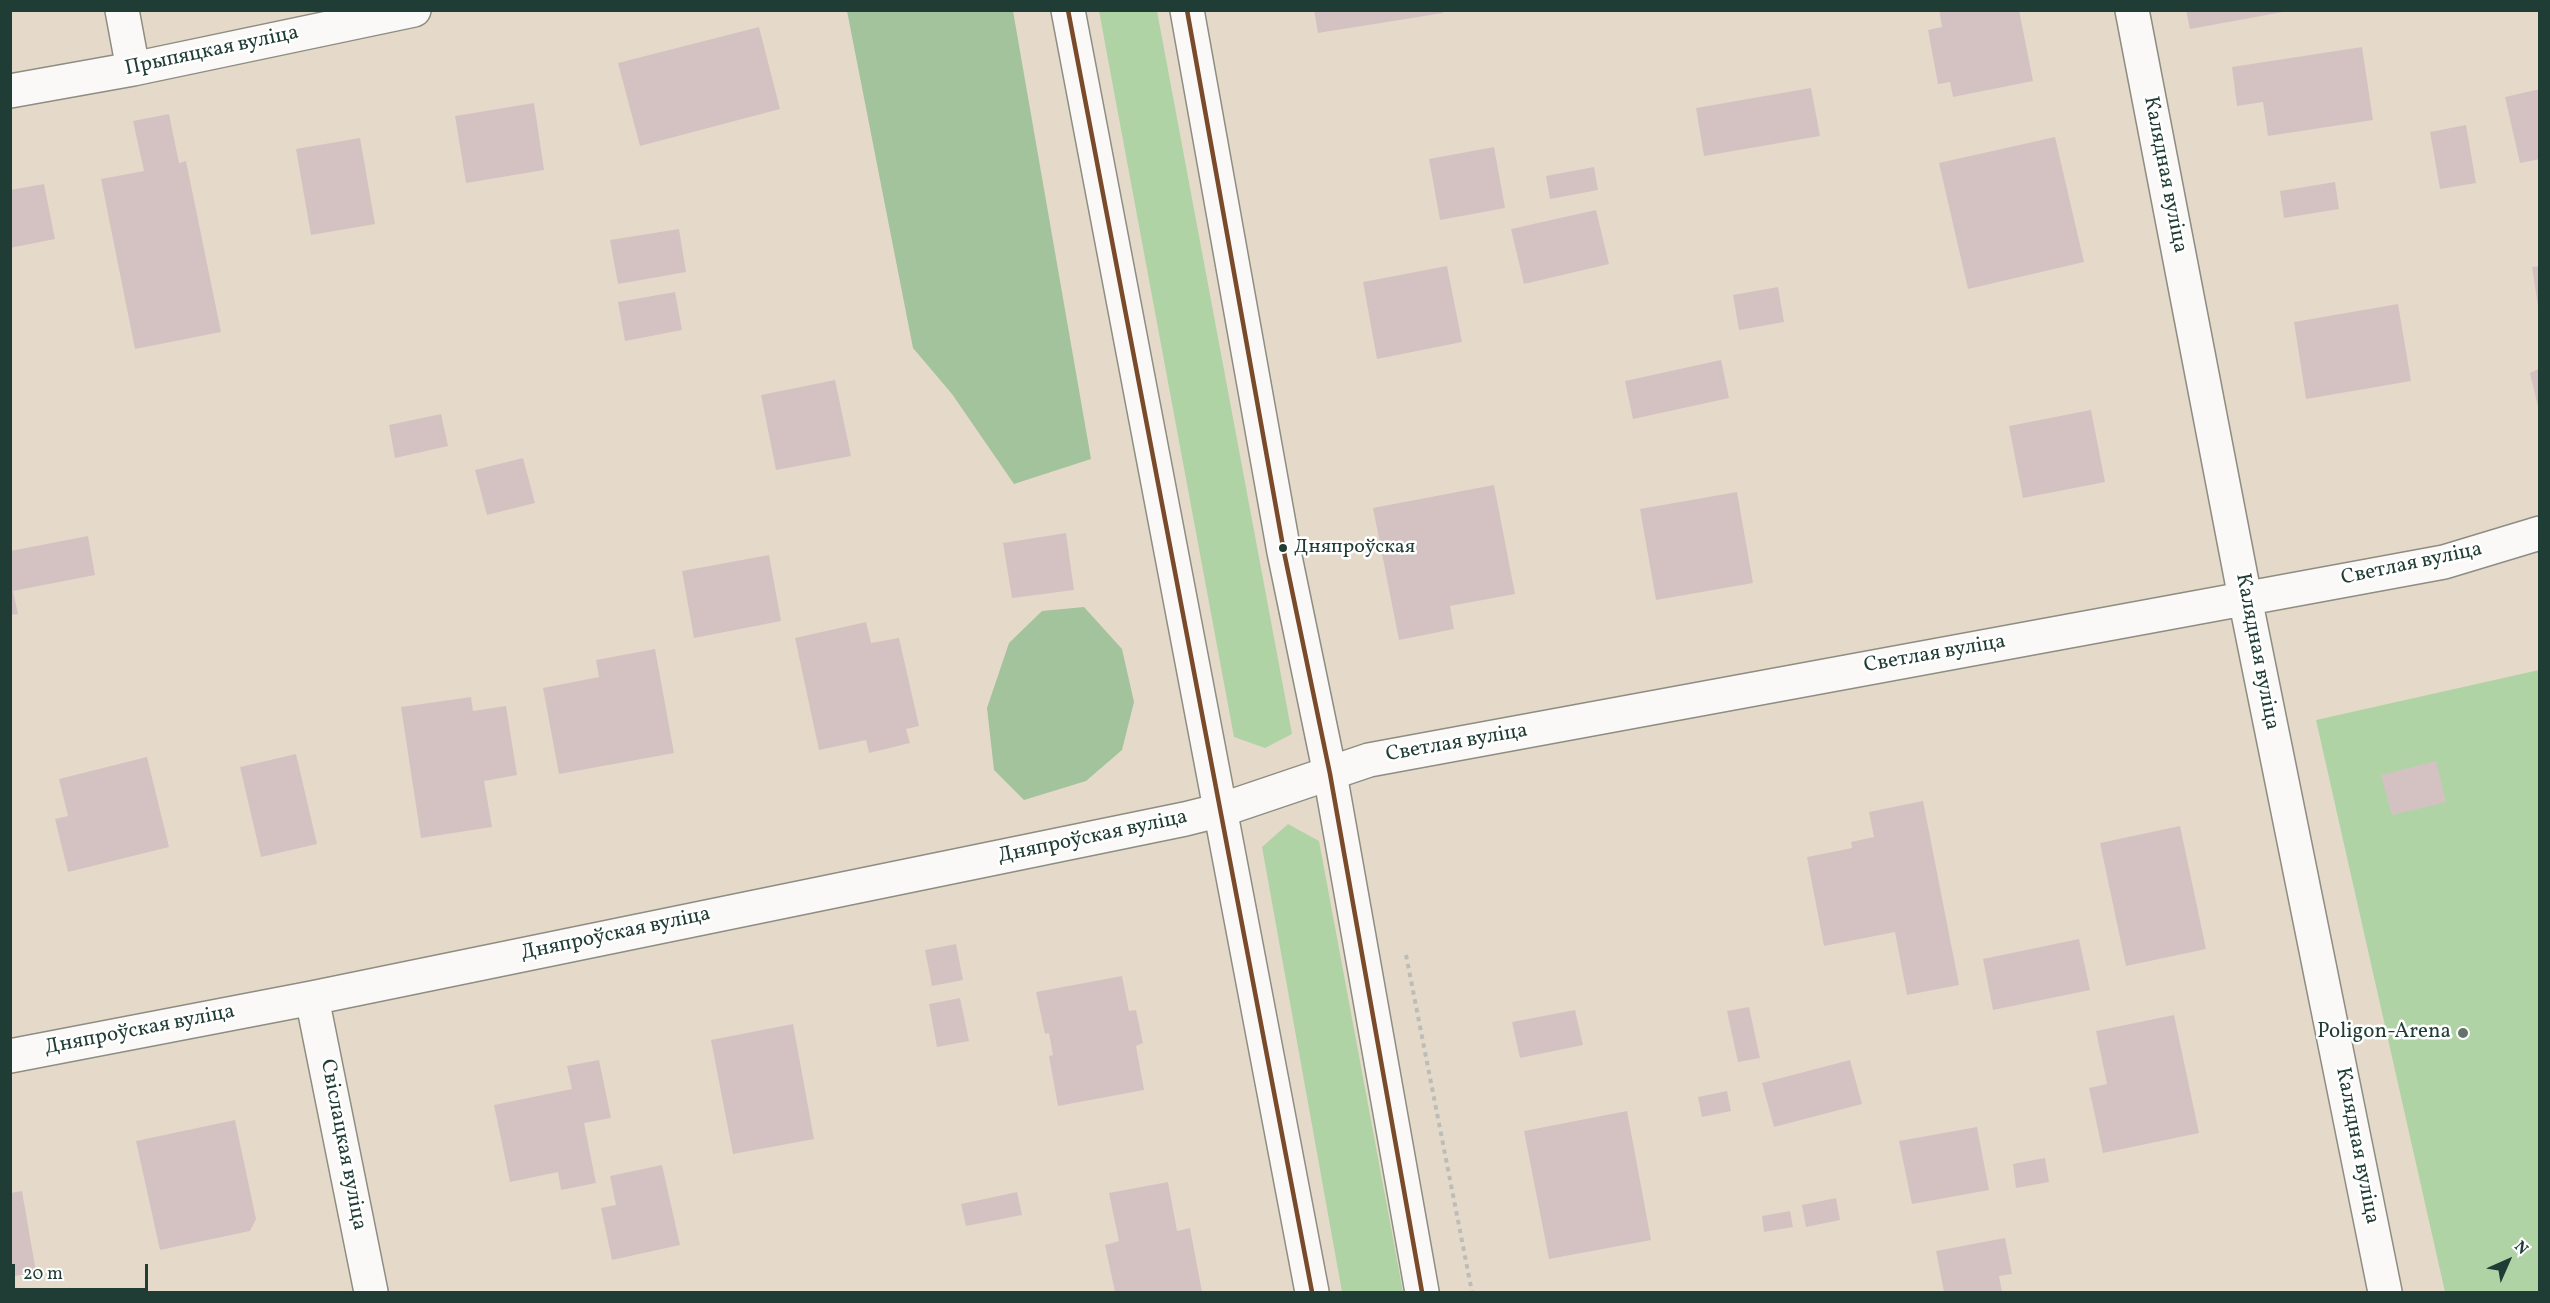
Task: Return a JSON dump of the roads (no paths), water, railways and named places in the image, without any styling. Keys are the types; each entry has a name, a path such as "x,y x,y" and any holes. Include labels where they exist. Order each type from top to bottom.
{"street":[{"path":"122,10 133,69"},
{"name":"Прыпяцкая вуліца","path":"10,91 133,69 414,10"},
{"path":"1068,10 1312,1293"},
{"path":"1187,10 1284,552 1329,774 1422,1293"},
{"name":"Калядная вуліца","path":"2132,10 2245,598 2385,1293"},
{"name":"Светлая вуліца","path":"1221,810 1369,760 2445,562 2540,533"},
{"name":"Дняпроўская вуліца","path":"10,1056 312,998 1221,810"},
{"name":"Свіслацкая вуліца","path":"312,998 371,1293"}],"place":[{"name":"Дняпроўская","path":"1283,548"},
{"name":"Poligon-Arena","path":"2463,1033"}]}
